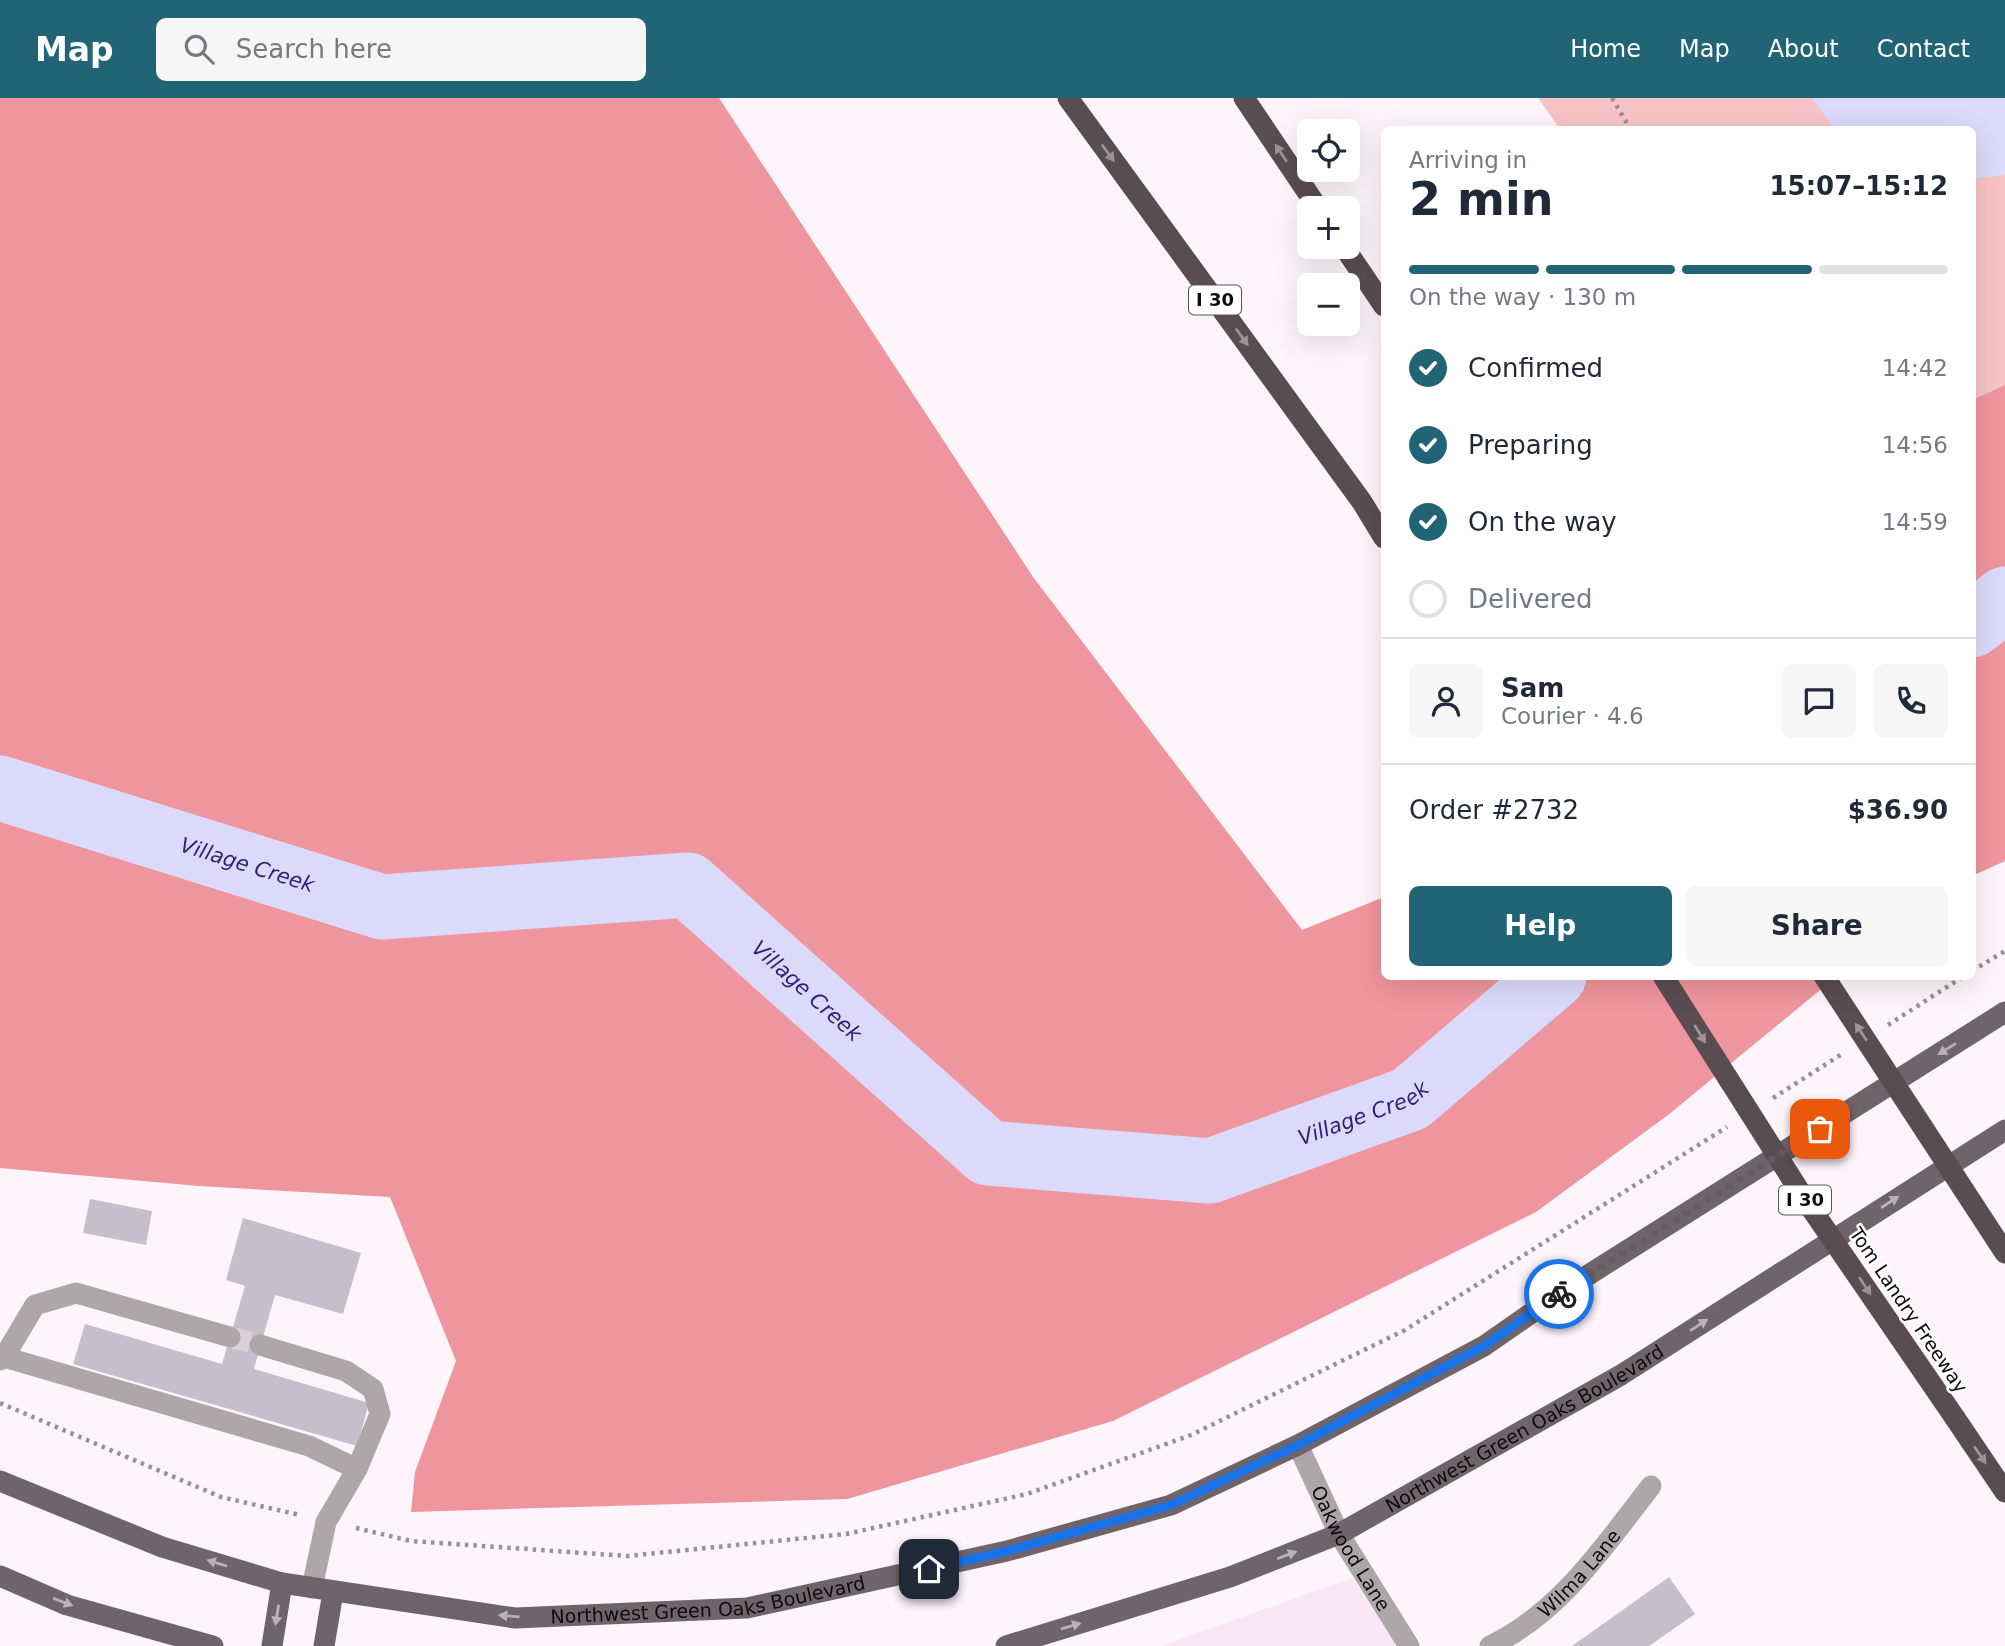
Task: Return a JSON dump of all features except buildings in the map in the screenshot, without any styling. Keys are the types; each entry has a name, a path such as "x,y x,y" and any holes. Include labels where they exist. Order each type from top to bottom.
{"highway":[{"name":"I 30","path":"1068,98 1362,502 1381,533"},
{"path":"1244,98 1310,196"},
{"path":"1352,259 1381,302"},
{"name":"Tom Landry Freeway","path":"1666,980 1804,1198 2005,1492"},
{"path":"1827,980 2005,1253"}],"main road":[{"name":"Northwest Green Oaks Boulevard","path":"0,1481 162,1547 282,1583 515,1618 747,1608 1007,1551 1171,1505 1298,1445 1484,1346 1566,1289 2005,1012"},
{"name":"Northwest Green Oaks Boulevard","path":"1006,1646 1230,1577 1339,1534 1621,1375 2005,1130"},
{"path":"0,1576 67,1605 214,1646"},
{"path":"272,1646 282,1583"},
{"path":"322,1590 324,1646"}],"street":[{"path":"230,1337 76,1293 35,1305 2,1359 309,1446 357,1469"},
{"path":"260,1345 346,1371 373,1389 380,1414 357,1469 327,1522 322,1590"},
{"name":"Oakwood Lane","path":"1298,1445 1339,1534 1409,1646"},
{"name":"Wilma Lane","path":"1490,1646 1544,1611 1582,1574 1651,1486"}],"path":[{"path":"1612,98 1629,126"},
{"path":"1976,969 2005,951"},
{"path":"1882,1028 1958,980"},
{"path":"1766,1102 1847,1050"},
{"path":"0,1403 221,1497 411,1541 627,1556 846,1534 1027,1494 1191,1435 1405,1330 1731,1124"}],"shaded area":[{"path":"0,98 719,98 1033,577 1302,930 1381,898 1381,980 1832,980 1668,1115 1536,1212 1113,1421 847,1499 411,1512 415,1472 456,1361 390,1197 199,1186 0,1168"},
{"path":"1538,98 2005,98 2005,385 1976,398 1976,126 1558,126"},
{"path":"2005,385 2005,861 1976,874 1976,398"},
{"path":"1352,1578 1397,1646 1161,1646"}],"water":[{"path":"1812,98 2005,98 2005,175 1976,179 1976,126 1832,126"}],"waterway":[{"name":"Village Creek","path":"1976,622 2005,599"},
{"name":"Village Creek","path":"0,788 382,907 688,885 988,1153 1210,1171 1410,1099 1549,980"}],"tunnel":[{"path":"230,1337 260,1345"}],"way so far":[{"path":"1559,1294 1820,1129"}],"route":[{"path":"929,1569 1007,1551 1171,1505 1298,1445 1484,1346 1559,1294"}]}
